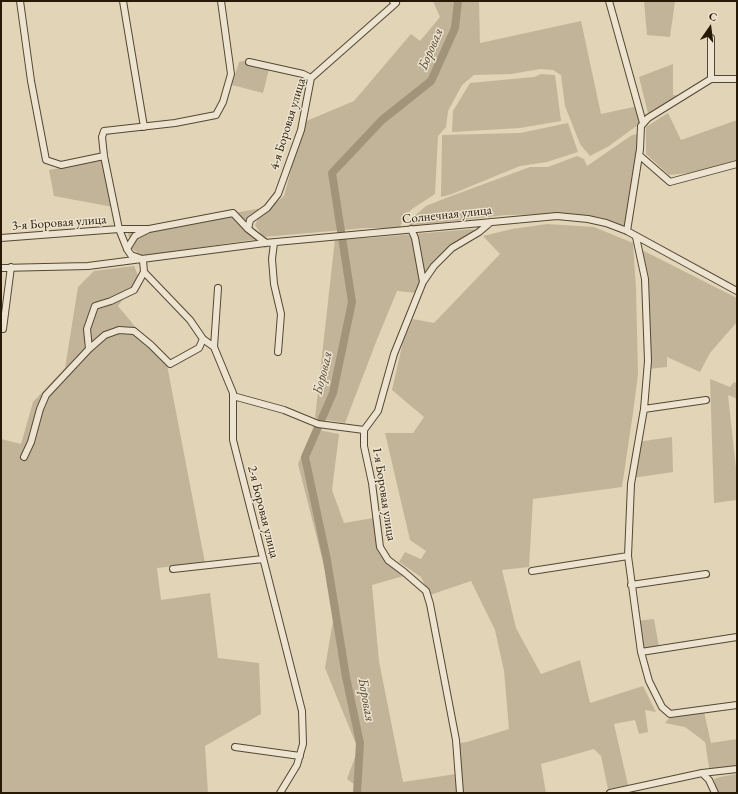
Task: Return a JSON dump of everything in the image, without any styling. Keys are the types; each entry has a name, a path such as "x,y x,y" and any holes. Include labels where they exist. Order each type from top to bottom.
{"street":[{"path":"20,1 31,81 46,160 61,165 104,156"},
{"path":"123,1 144,127"},
{"path":"90,349 87,329 96,306 134,290 144,272 143,260 131,255 119,229 104,156 102,137 104,131 144,127 216,115 223,102 231,74 221,1"},
{"name":"4-я Боровая улица","path":"248,229 250,220 267,208 278,194 301,130 311,78 396,3 393,1"},
{"path":"609,1 642,123 639,156 627,231"},
{"path":"711,38 711,79"},
{"path":"249,62 302,74 311,78"},
{"path":"642,123 711,79 737,79"},
{"path":"639,156 670,182 737,164"},
{"path":"127,249 135,236 149,229 233,213 248,229 266,243"},
{"name":"Солнечная улица","path":"1,268 88,266 266,243 557,216 588,219 627,231 737,291"},
{"name":"1-я Боровая улица","path":"460,793 456,740 430,604 426,591 388,560 380,547 372,483 364,446 364,430 378,411 394,354 423,282 434,266 452,248 479,232 493,221"},
{"name":"3-я Боровая улица","path":"1,238 119,229 149,229"},
{"path":"411,230 415,238 423,282"},
{"path":"636,237 645,279 648,361 644,409 631,484 628,556 630,586 641,652 656,698 662,707 670,714 737,705"},
{"path":"274,243 272,259 274,284 281,314 278,352"},
{"path":"3,329 11,268"},
{"path":"144,272 190,320 203,339 214,347"},
{"path":"214,347 218,288"},
{"path":"24,457 31,442 40,409 46,395 105,335 119,330 134,331 170,364 200,348 203,339"},
{"name":"2-я Боровая улица","path":"214,347 233,396 233,440 302,711 303,744 300,756 297,765 280,793"},
{"path":"233,396 284,410 318,424 364,430"},
{"path":"644,409 706,400"},
{"path":"532,571 628,556"},
{"path":"173,569 263,559"},
{"path":"630,586 706,574"},
{"path":"641,652 737,637"},
{"path":"235,747 300,756"},
{"path":"610,793 702,774 737,769"},
{"path":"702,774 709,780 714,793"}],"shaded area":[{"path":"433,1 479,1 480,43 581,21 601,114 638,106 642,122 609,146 590,156 580,144 565,106 561,75 553,70 540,69 511,74 474,75 462,85 448,111 446,127 438,136 435,194 412,209 403,218 400,228 366,228 263,237 255,225 259,216 284,196 304,122 354,101 411,34 420,41 440,17"},
{"path":"644,1 675,1 670,37 647,35"},
{"path":"247,60 269,69 263,93 232,85 239,62"},
{"path":"673,64 673,95 681,96 649,117 639,77"},
{"path":"541,74 555,75 561,121 520,128 452,132 453,111 470,83 534,77"},
{"path":"668,113 681,140 737,120 737,162 709,171 669,175 646,154 646,127"},
{"path":"568,123 578,152 547,162 520,166 452,194 441,197 442,135 520,133"},
{"path":"638,134 638,155 626,227 600,217 560,214 506,215 409,226 411,219 426,206 530,167 548,167 577,156 584,159 587,166 632,135"},
{"path":"103,160 113,207 54,196 49,170"},
{"path":"262,208 249,221 258,239 142,256 131,248 128,232"},
{"path":"547,224 594,227 633,243 636,288 638,374 633,413 622,487 533,499 529,567 502,570 516,628 541,674 580,660 590,703 643,686 656,712 645,710 648,732 639,734 635,720 614,724 628,785 608,789 601,756 594,749 541,764 546,793 357,793 358,787 347,779 358,749 325,668 335,609 298,464 313,429 339,434 332,490 344,523 373,518 378,552 395,568 407,575 372,585 379,661 403,782 456,774 459,743 509,729 504,671 495,630 471,581 430,595 421,577 399,562 405,552 421,559 426,551 410,540 385,433 413,433 424,417 392,390 403,342 413,319 434,323 500,254 483,236 512,229"},
{"path":"473,229 475,233 444,252 417,293 397,291 345,423 315,418 335,239 368,238"},
{"path":"642,250 737,298 737,322 710,353 700,372 667,357 667,367 648,369"},
{"path":"134,266 139,278 118,306 167,365 205,563 157,568 161,600 210,593 218,658 259,663 261,714 205,746 208,793 1,793 1,439 21,444 33,402 65,368 78,287 94,271"},
{"path":"710,379 730,387 734,382 737,384 737,399 728,395 737,478 737,500 714,503"},
{"path":"672,437 673,472 632,478 637,442"},
{"path":"654,619 659,647 640,648 636,621"},
{"path":"704,712 711,743 737,739 737,769 710,773 705,742 685,727 665,723 670,717"},
{"path":"737,774 737,793 717,793 714,779"}],"waterway":[{"name":"Боровая","path":"357,793 360,743 346,677 327,560 305,457 333,393 352,302 332,173 382,120 431,81 455,28 458,1"}]}
